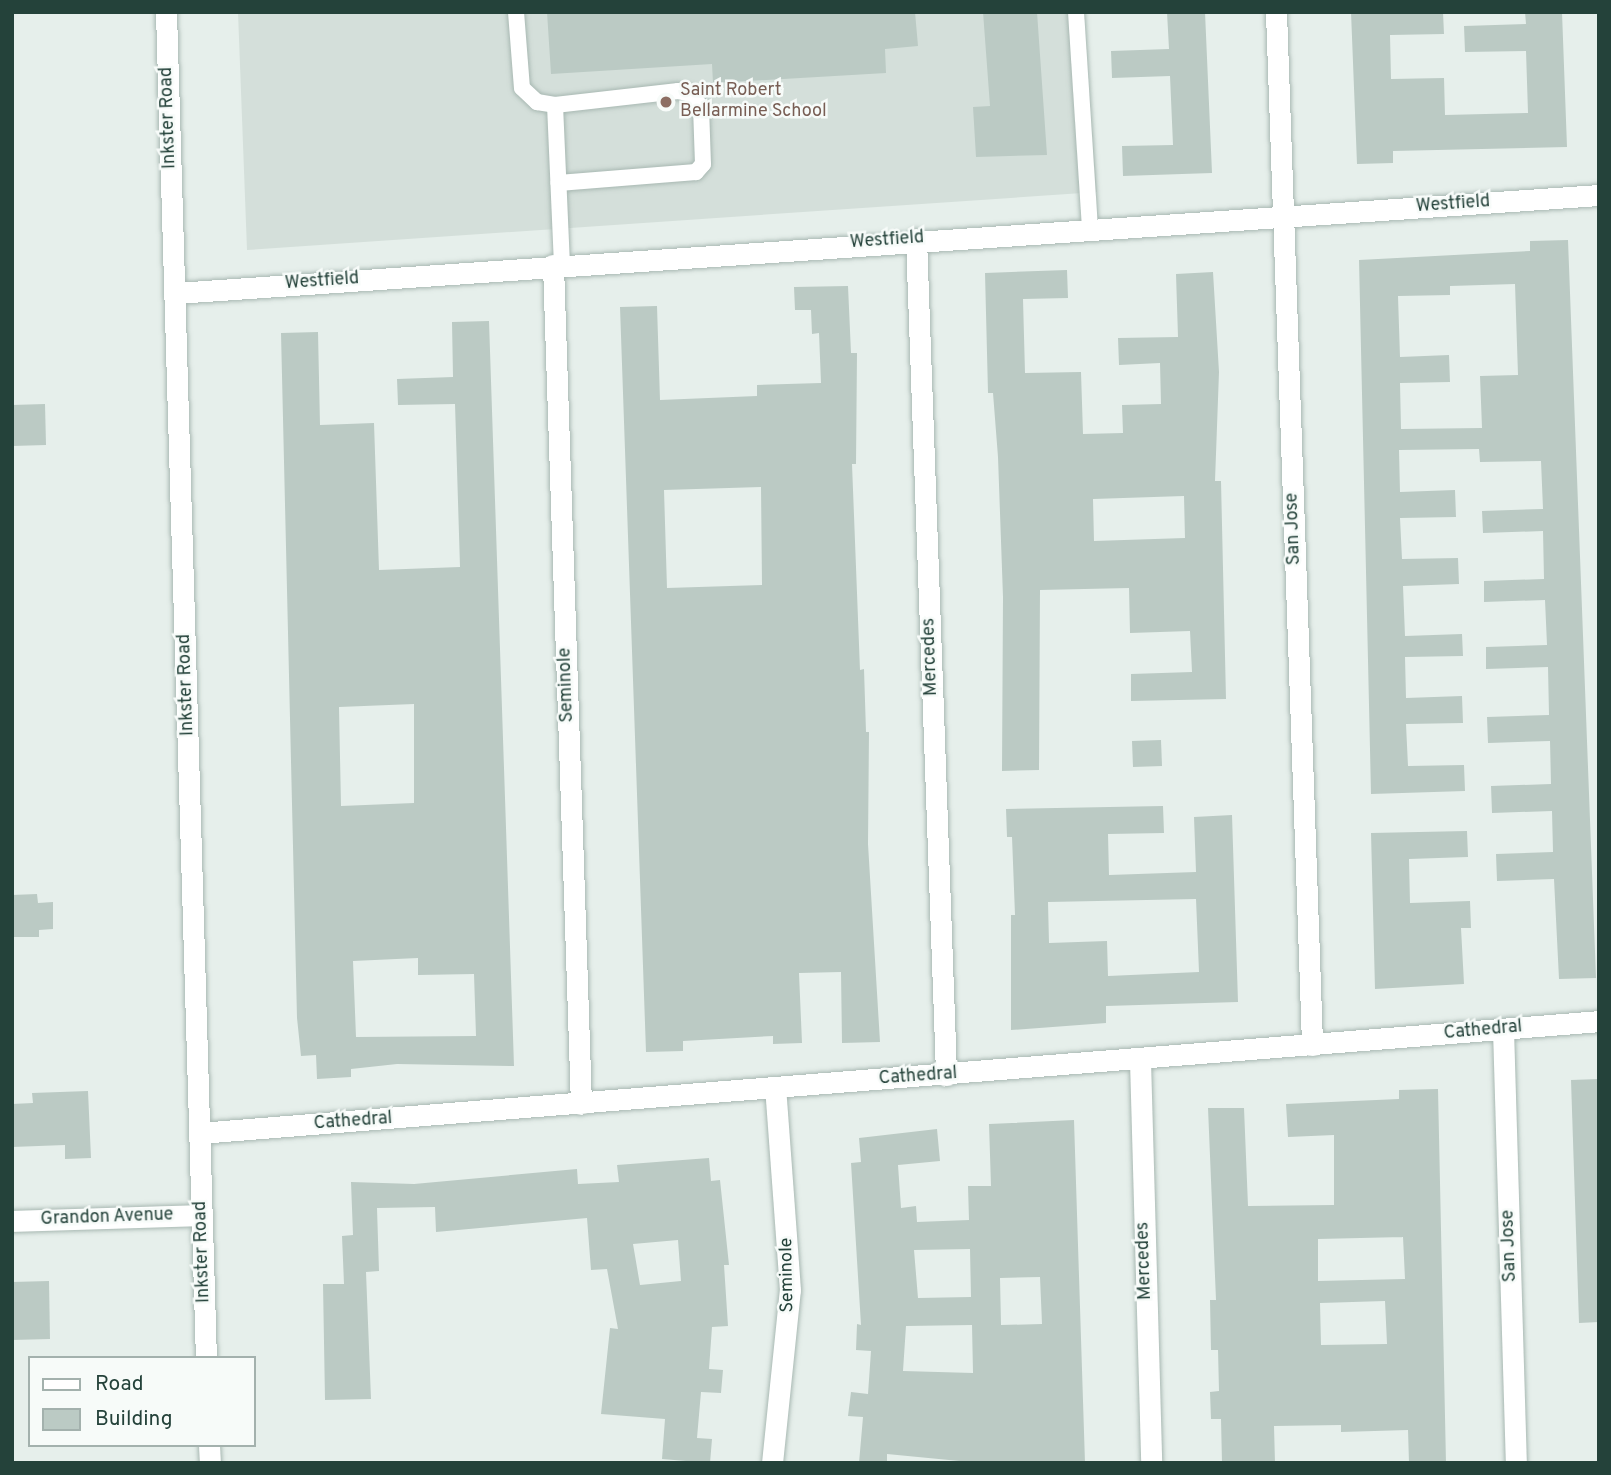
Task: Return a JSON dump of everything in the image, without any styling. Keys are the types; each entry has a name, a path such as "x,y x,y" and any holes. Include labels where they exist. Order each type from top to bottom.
{"street":[{"name":"Inkster Road","path":"166,12 206,1356"},
{"name":"San Jose","path":"1276,12 1312,1045"},
{"name":"Westfield","path":"176,293 916,239 1599,195"},
{"name":"Mercedes","path":"916,239 946,1075"},
{"name":"Seminole","path":"558,264 581,1104"},
{"name":"Cathedral","path":"199,1133 1140,1060 1599,1021"},
{"name":"San Jose","path":"1503,1029 1516,1463"},
{"name":"Mercedes","path":"1140,1060 1151,1463"},
{"name":"Seminole","path":"772,1463 790,1290 775,1088"},
{"name":"Grandon Avenue","path":"12,1221 201,1215"}],"lane":[{"path":"516,12 522,88 537,102 555,105 678,91 691,94 701,107 703,164 696,172 558,183"},
{"path":"1076,12 1090,229"},
{"path":"555,105 558,264"}],"shaded area":[{"name":"Saint Robert Bellarmine School","path":"238,12 1083,12 1097,192 247,250"}],"building":[{"path":"547,12 915,12 918,46 885,49 886,73 713,83 712,64 551,74"},
{"path":"983,12 1037,12 1047,155 976,157 973,107 990,106"},
{"path":"1167,12 1205,12 1212,173 1123,176 1122,146 1173,145 1170,76 1112,78 1111,51 1169,49"},
{"path":"1351,12 1443,12 1444,34 1390,35 1391,79 1444,78 1445,115 1528,113 1526,51 1465,52 1464,26 1526,24 1525,12 1562,12 1567,147 1393,151 1393,163 1357,164"},
{"path":"1568,240 1596,978 1559,979 1554,879 1497,881 1496,854 1553,852 1552,811 1492,813 1491,786 1551,784 1550,741 1488,743 1487,717 1549,715 1548,667 1486,669 1486,647 1547,645 1545,600 1484,602 1484,581 1544,579 1543,531 1483,533 1482,511 1543,509 1541,461 1480,462 1479,449 1399,450 1400,492 1455,490 1456,517 1400,518 1402,559 1458,558 1459,584 1403,586 1405,636 1462,634 1463,656 1405,657 1406,698 1462,696 1463,723 1406,724 1408,766 1464,765 1465,791 1371,794 1359,260 1530,251 1530,241","holes":["1515,284 1518,375 1480,376 1482,428 1401,429 1400,383 1450,382 1449,355 1400,357 1398,296 1450,295 1450,286"]},
{"path":"1067,270 1068,298 1023,299 1025,373 1081,372 1083,434 1123,433 1122,405 1161,404 1160,363 1119,365 1118,338 1178,337 1176,274 1213,272 1219,372 1215,481 1221,481 1226,699 1131,701 1131,674 1192,672 1190,631 1130,633 1129,588 1040,590 1039,770 1002,771 1003,597 998,457 993,393 988,393 985,273","holes":["1184,496 1185,538 1094,541 1093,499"]},
{"path":"848,286 851,353 857,353 856,464 852,464 860,670 864,669 866,732 869,732 868,844 880,1042 842,1043 841,972 799,973 802,1043 773,1044 773,1036 683,1041 683,1051 646,1052 620,307 657,306 660,400 757,396 757,385 821,383 819,333 812,334 811,310 795,310 794,287","holes":["761,487 762,585 667,588 664,490"]},
{"path":"489,321 514,1066 397,1064 351,1069 351,1077 317,1079 316,1055 301,1056 297,1018 281,333 318,332 320,425 374,423 379,570 460,567 455,404 398,405 397,379 453,377 452,322","holes":["414,704 414,803 341,806 339,707","418,958 418,975 474,974 476,1036 356,1037 353,961"]},
{"path":"45,404 46,445 12,446 12,405"},
{"path":"1161,740 1162,766 1133,767 1132,741"},
{"path":"1163,806 1164,833 1108,834 1109,875 1196,872 1194,817 1232,815 1238,1002 1106,1006 1106,1023 1011,1030 1011,915 1015,915 1012,837 1007,837 1006,809","holes":["1196,899 1199,972 1108,976 1107,941 1049,943 1048,902"]},
{"path":"1467,831 1468,857 1409,859 1410,903 1470,901 1471,928 1461,928 1464,984 1375,989 1371,833"},
{"path":"37,894 38,903 53,902 53,929 39,930 39,937 12,937 12,895"},
{"path":"1599,1079 1599,1322 1579,1323 1571,1080"},
{"path":"1438,1089 1446,1463 1409,1463 1408,1430 1341,1432 1341,1425 1274,1426 1275,1463 1222,1463 1221,1419 1211,1419 1210,1392 1219,1391 1218,1350 1211,1350 1210,1300 1216,1300 1208,1108 1244,1108 1248,1206 1334,1205 1334,1135 1288,1137 1286,1104 1399,1099 1399,1090","holes":["1403,1237 1405,1279 1318,1281 1318,1239","1385,1301 1387,1344 1321,1345 1320,1303"]},
{"path":"88,1091 91,1158 65,1159 65,1145 12,1147 12,1104 33,1103 32,1093"},
{"path":"1074,1120 1085,1463 980,1463 887,1454 887,1463 859,1463 863,1417 848,1416 851,1392 868,1394 871,1351 856,1350 857,1324 861,1325 851,1163 861,1162 859,1138 937,1129 940,1161 898,1165 901,1208 916,1206 917,1222 969,1220 968,1186 991,1186 989,1124","holes":["970,1249 971,1297 918,1298 914,1250","1040,1277 1042,1324 1001,1325 1000,1278","972,1325 973,1373 903,1371 906,1326"]},
{"path":"709,1158 711,1181 720,1180 729,1265 724,1265 728,1326 712,1327 709,1369 723,1370 721,1393 701,1392 697,1438 712,1439 710,1463 662,1459 665,1419 601,1414 610,1328 618,1329 607,1269 591,1270 587,1218 436,1232 435,1207 377,1208 379,1271 366,1272 371,1399 325,1400 323,1284 344,1284 342,1236 353,1235 351,1182 414,1184 577,1169 578,1184 619,1182 617,1165","holes":["678,1240 681,1281 640,1285 633,1244"]},
{"path":"49,1281 50,1339 12,1340 12,1282"}],"place":[{"name":"Saint Robert Bellarmine School","path":"666,102"}]}
